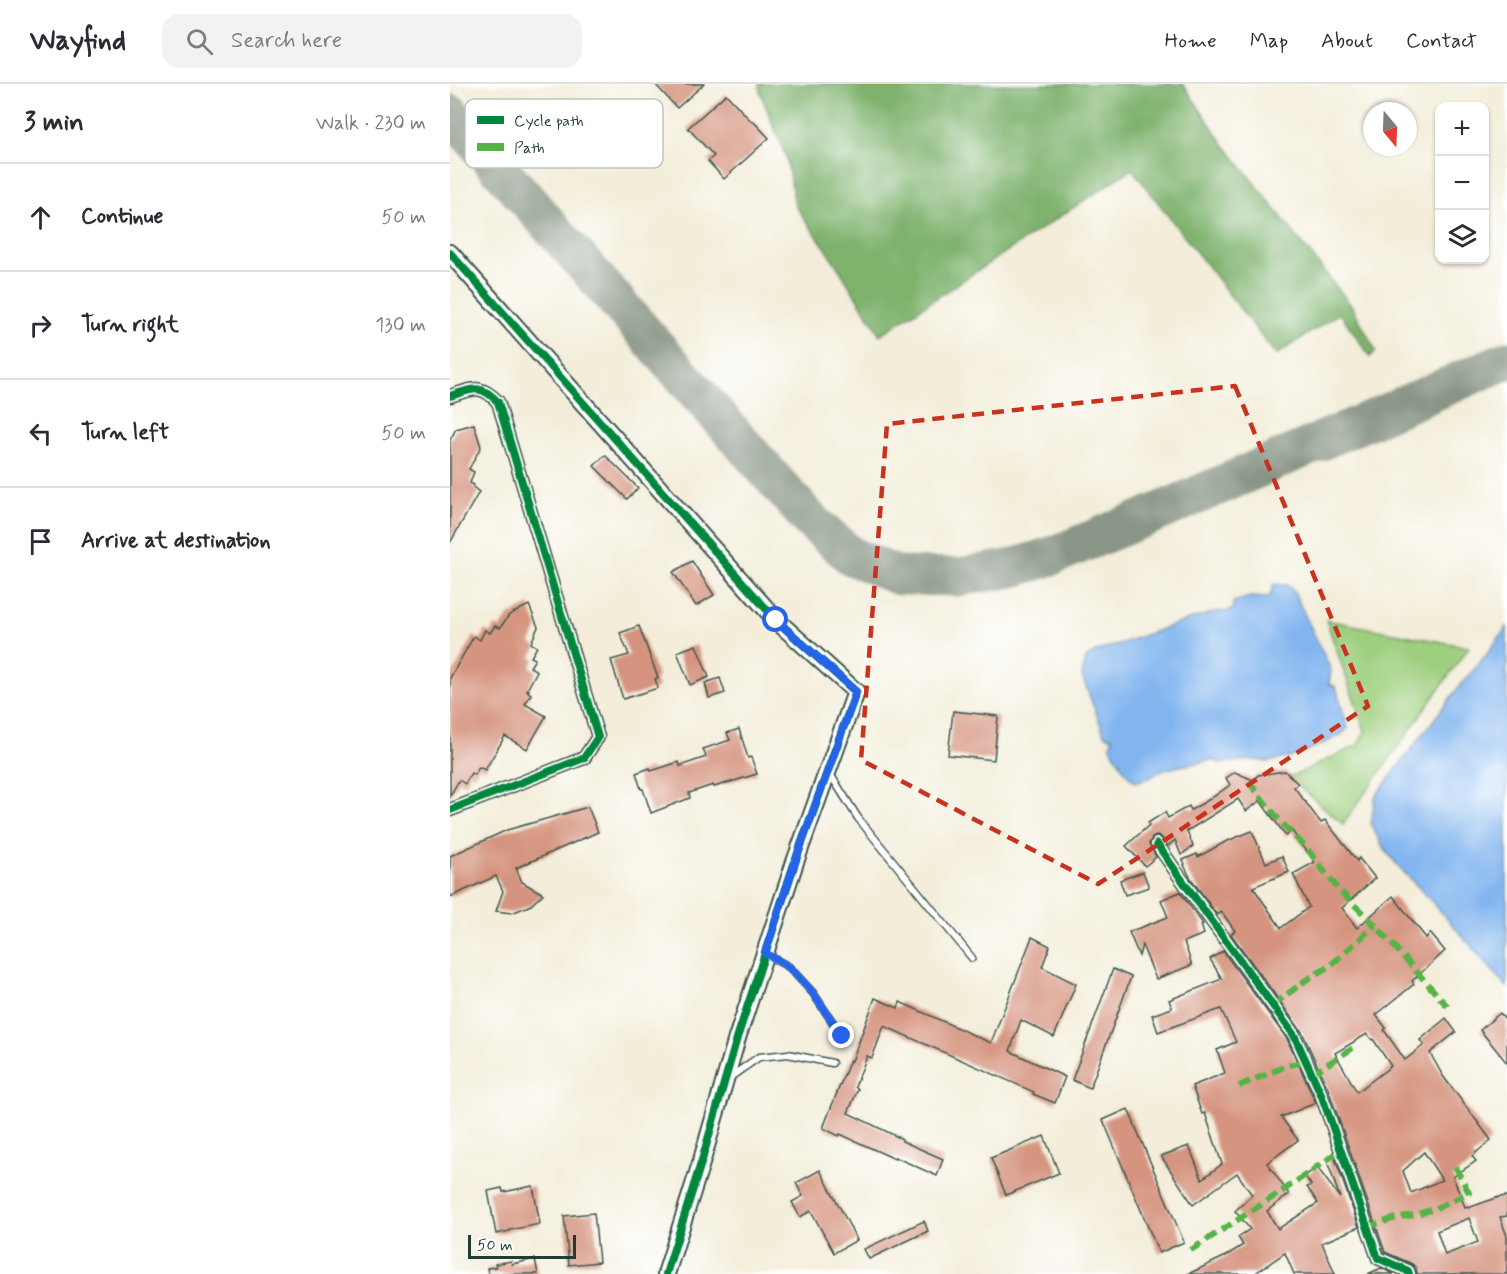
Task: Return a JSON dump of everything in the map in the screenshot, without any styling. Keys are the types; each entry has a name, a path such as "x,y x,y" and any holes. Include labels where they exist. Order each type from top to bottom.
{"street":[{"path":"450,253 776,620 856,692 795,862 737,1038 666,1274"},
{"path":"450,396 475,388 488,392 498,402 598,737 584,758 450,810"},
{"path":"1157,844 1294,1035 1321,1094 1378,1258 1408,1271 1409,1274"}],"lane":[{"path":"828,771 858,818 972,958"},
{"path":"765,953 789,967 813,993 842,1036"},
{"path":"724,1082 759,1057 788,1054 832,1063"}],"highlighted area":[{"path":"1235,386 1368,706 1098,884 861,760 887,424"}],"green space":[{"path":"759,84 1183,84 1223,143 1353,308 1376,351 1370,357 1340,313 1276,355 1132,169 880,335 827,250 795,206 786,157 760,92"},
{"path":"1326,620 1469,647 1343,824 1289,778 1358,745 1365,731"}],"water":[{"path":"1274,584 1287,585 1293,590 1331,670 1329,684 1336,687 1348,728 1325,743 1291,757 1267,762 1255,760 1221,763 1212,760 1163,770 1136,782 1124,770 1110,745 1113,738 1104,734 1082,676 1086,658 1096,652 1188,620 1234,609 1233,602 1250,597 1269,598"},
{"path":"1507,627 1507,987 1400,868 1385,850 1371,825 1375,797"}],"building":[{"path":"655,84 704,84 677,108"},
{"path":"726,94 769,138 724,179 708,161 714,156 688,128"},
{"path":"474,424 481,447 469,469 474,472 470,483 479,492 450,543 450,440 456,429"},
{"path":"605,455 638,488 627,499 594,466"},
{"path":"692,561 714,595 696,606 673,572"},
{"path":"529,605 538,627 531,643 537,647 531,657 535,659 530,667 537,671 527,690 531,694 525,704 546,716 527,749 505,736 485,770 479,767 475,775 471,773 465,784 459,780 450,796 450,678 474,636 480,640 485,630 490,633 495,626 500,628 509,615"},
{"path":"639,626 658,678 655,679 658,688 623,699 611,660 629,655 620,633"},
{"path":"696,645 709,677 690,685 677,652"},
{"path":"720,678 725,693 709,698 705,683"},
{"path":"953,711 998,716 994,760 948,755"},
{"path":"739,729 748,758 751,757 757,774 689,793 690,798 651,813 636,773 679,762 680,766 706,757 703,749 730,740 727,733"},
{"path":"1285,771 1298,784 1294,787 1321,823 1325,820 1357,861 1359,858 1375,878 1342,908 1357,928 1393,896 1426,938 1430,933 1445,951 1412,981 1414,984 1376,1015 1405,1060 1424,1045 1420,1040 1446,1018 1456,1032 1430,1053 1443,1076 1491,1140 1472,1156 1476,1161 1453,1177 1465,1207 1507,1196 1507,1216 1500,1217 1507,1236 1507,1274 1417,1274 1412,1264 1385,1252 1329,1091 1302,1032 1231,934 1235,931 1222,912 1217,915 1184,865 1183,860 1197,854 1198,857 1225,842 1252,831 1266,863 1282,856 1289,872 1253,887 1281,928 1309,907 1293,874 1315,862 1292,831 1286,836 1260,801 1246,811 1238,799 1187,831 1193,846 1181,855 1175,840 1168,846 1161,837 1156,836 1149,844 1156,857 1145,866 1126,846 1149,825 1148,823 1165,812 1168,818 1189,806 1191,810 1210,799 1230,785 1226,778 1235,772 1253,780 1258,775","holes":["1367,1034 1391,1066 1357,1092 1335,1053","1424,1152 1442,1180 1411,1193 1403,1171","1469,1218 1478,1242 1445,1255 1437,1231"]},
{"path":"588,807 598,832 516,868 522,882 543,894 531,905 512,913 496,911 503,891 496,876 450,897 450,856 507,830"},
{"path":"1143,872 1149,887 1125,895 1120,880"},
{"path":"1180,892 1203,924 1201,925 1204,934 1184,942 1192,965 1156,979 1142,945 1139,956 1129,932 1168,917 1161,900"},
{"path":"1032,937 1050,946 1042,967 1076,984 1054,1037 1021,1020 1010,1051 1065,1077 1055,1103 884,1026 872,1058 867,1056 855,1087 858,1089 848,1113 943,1159 937,1176 823,1128 850,1060 852,1061 875,998 898,1008 900,1002 991,1043"},
{"path":"1223,951 1287,1039 1316,1103 1281,1117 1298,1140 1267,1163 1289,1194 1267,1211 1278,1229 1318,1203 1307,1187 1311,1185 1305,1176 1317,1167 1340,1198 1327,1161 1334,1156 1359,1227 1322,1243 1335,1274 1294,1274 1285,1253 1254,1274 1188,1274 1243,1245 1238,1237 1250,1229 1235,1211 1252,1195 1237,1173 1193,1205 1161,1156 1189,1146 1202,1179 1222,1164 1205,1113 1202,1114 1192,1086 1225,1073 1217,1050 1236,1042 1221,1009 1158,1032 1152,1015 1172,1008 1169,1000 1222,979 1210,959"},
{"path":"1113,969 1131,977 1090,1088 1072,1080"},
{"path":"1500,1013 1507,1022 1507,1063 1480,1030"},
{"path":"1128,1109 1184,1242 1159,1253 1103,1120"},
{"path":"1044,1136 1059,1173 1006,1195 991,1158"},
{"path":"820,1170 857,1240 834,1253 811,1211 800,1217 792,1202 803,1196 796,1183"},
{"path":"533,1186 540,1224 496,1234 488,1191 502,1188 503,1192"},
{"path":"594,1213 599,1262 569,1265 564,1216"},
{"path":"924,1221 928,1231 869,1259 864,1249"},
{"path":"535,1259 538,1274 488,1274 487,1268 496,1267 495,1264 511,1261 512,1264"},
{"path":"1381,1268 1394,1274 1368,1274"}],"taxiway":[{"path":"450,113 465,130"},
{"path":"499,168 809,519 851,556 899,576 959,577 1013,568 1052,556 1507,360"}],"marked path":[{"path":"1249,782 1279,820 1308,850 1338,889 1375,925 1450,1009"},
{"path":"1273,1005 1306,980 1331,965 1375,925"},
{"path":"1312,1074 1353,1048"},
{"path":"1239,1086 1286,1066 1306,1061"},
{"path":"1191,1250 1341,1150"},
{"path":"1367,1227 1399,1217 1415,1215 1469,1193 1454,1164"}],"cycle path":[{"path":"450,253 776,620 856,692 795,862 737,1038 666,1274"},
{"path":"450,396 476,389 486,392 498,402 598,737 584,758 450,810"},
{"path":"1157,844 1294,1035 1321,1094 1378,1258 1408,1271 1409,1274"}],"route":[{"path":"776,620 856,692 765,953 789,967 813,993 842,1036"}]}
